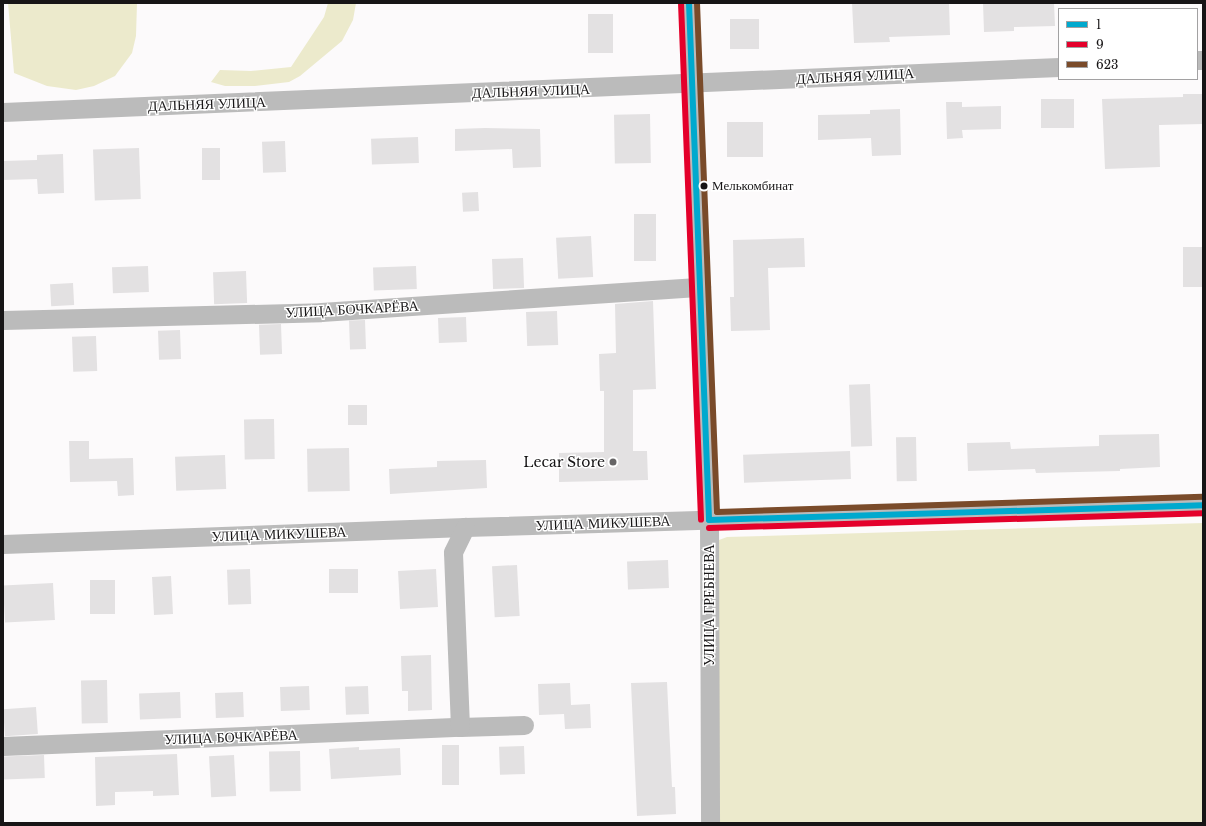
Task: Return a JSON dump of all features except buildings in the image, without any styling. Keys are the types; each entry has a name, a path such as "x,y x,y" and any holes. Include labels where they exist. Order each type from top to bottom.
{"street":[{"name":"УЛИЦА ГРЕБНЕВА","path":"689,3 701,287 708,520 710,823"},
{"name":"ДАЛЬНЯЯ УЛИЦА","path":"3,112 692,84 1058,67"},
{"name":"УЛИЦА БОЧКАРЁВА","path":"3,320 321,312 701,287"},
{"name":"УЛИЦА МИКУШЕВА","path":"3,544 465,527 1203,505"},
{"path":"460,727 453,552 465,527"},
{"name":"УЛИЦА БОЧКАРЁВА","path":"3,746 524,725"}],"shaded area":[{"path":"8,3 137,3 136,36 132,53 115,76 94,86 76,90 47,86 14,73"},
{"path":"328,3 356,3 353,20 342,41 300,76 289,82 255,86 225,86 211,82 220,70 251,71 291,67 324,17"},
{"path":"1203,523 1203,823 719,823 717,544 719,540 727,537"}],"transit line":[{"name":"9","path":"681,3 701,520"},
{"name":"1","path":"689,3 709,520"},
{"name":"623","path":"697,3 717,512 1203,497"},
{"name":"1","path":"709,520 1203,505"},
{"name":"9","path":"709,528 1203,513"}],"place":[{"name":"Мелькомбинат","path":"704,186"},
{"name":"Lecar Store","path":"613,462"}]}
